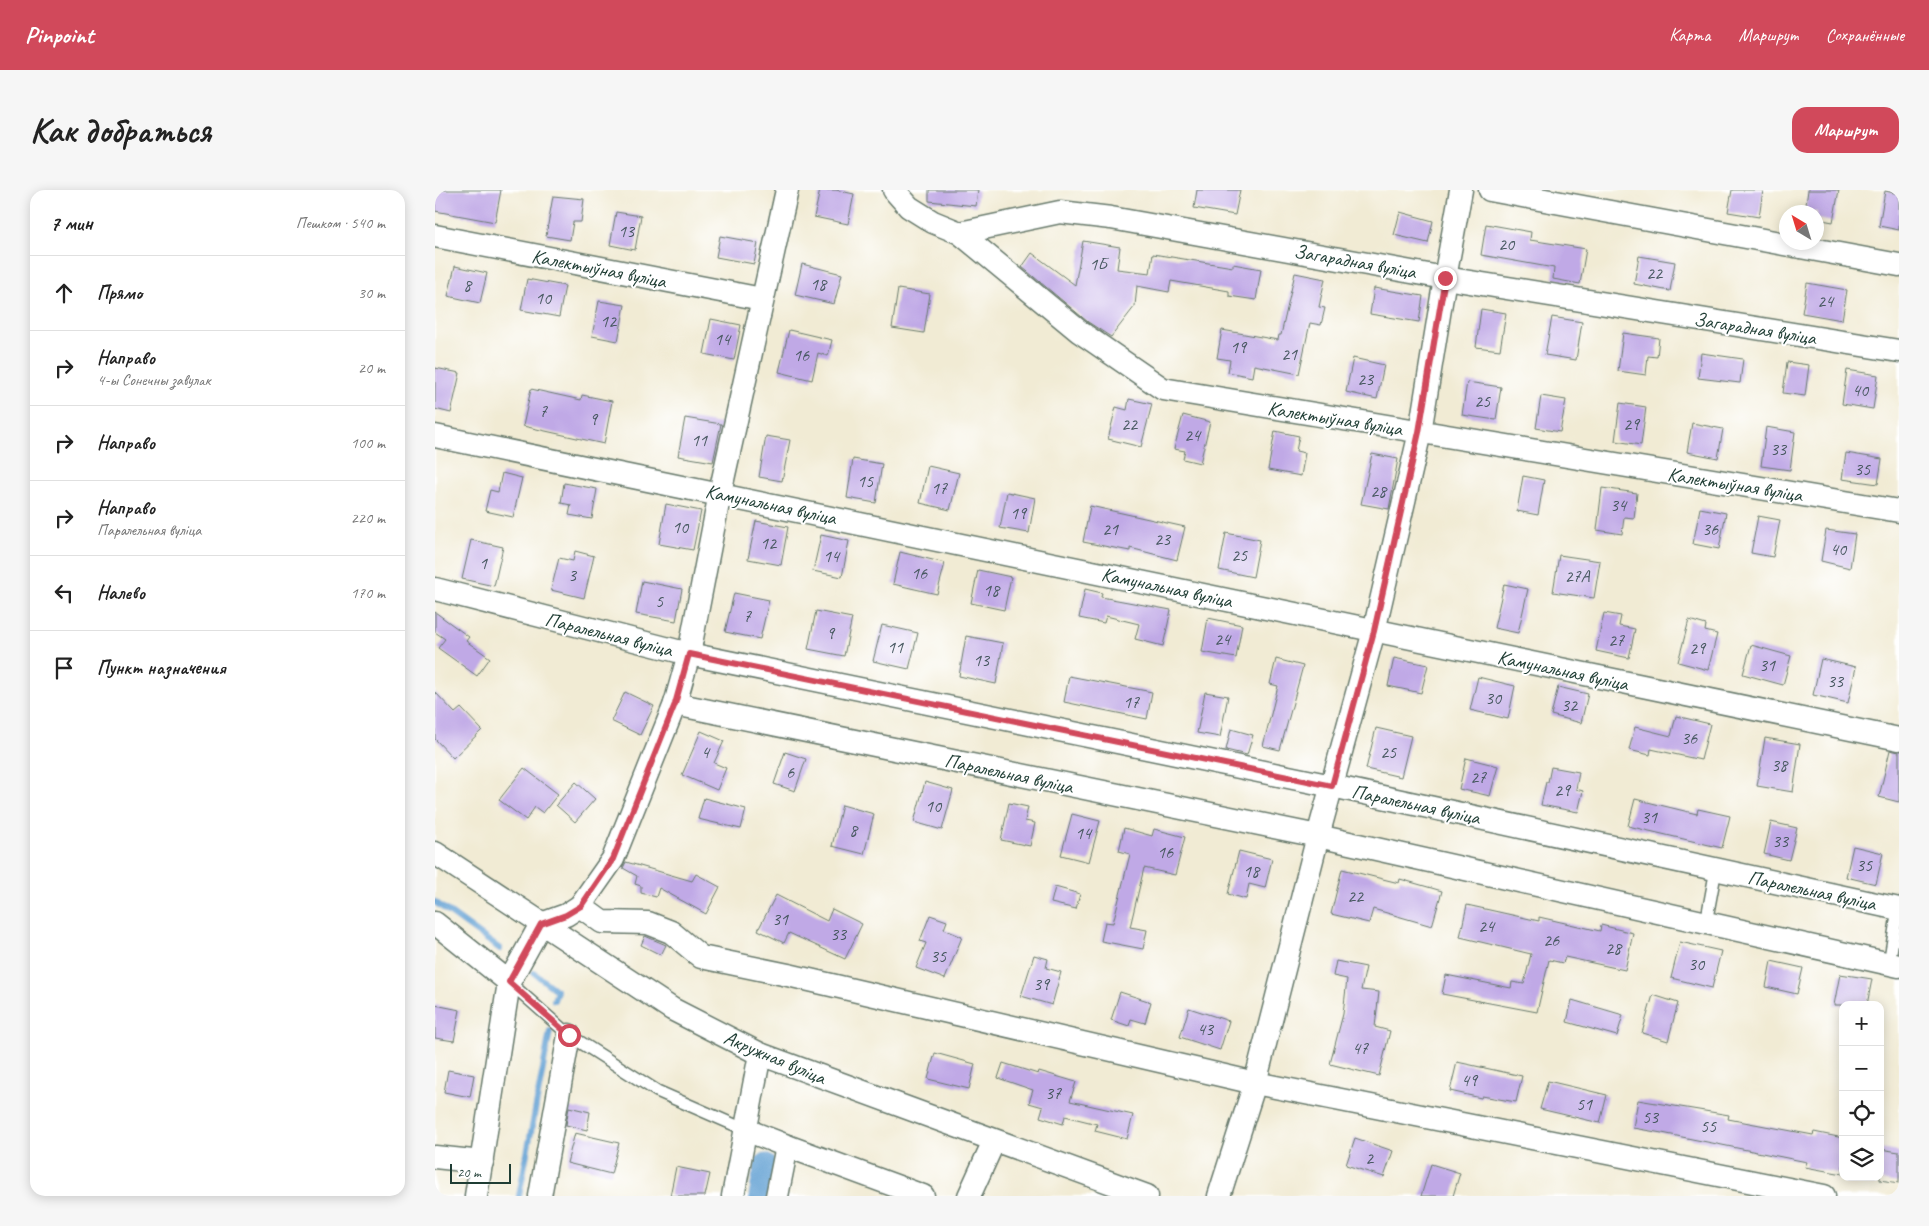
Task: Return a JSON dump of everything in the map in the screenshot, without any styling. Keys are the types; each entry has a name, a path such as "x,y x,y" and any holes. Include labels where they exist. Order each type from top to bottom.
{"street":[{"path":"477,1196 509,982 541,924 566,915 581,906 613,859 675,704 689,654 721,493 787,190"},
{"name":"Калектыўная вуліца","path":"894,190 909,207 925,217 961,233 1080,332 1163,389 1899,511"},
{"path":"1219,1196 1255,1083 1318,836 1374,631 1419,432 1461,190"},
{"path":"1490,190 1899,264"},
{"name":"Загарадная вуліца","path":"961,233 1061,212 1111,218 1445,278 1899,351"},
{"name":"Калектыўная вуліца","path":"435,236 762,300"},
{"name":"Камунальная вуліца","path":"435,436 721,493 1374,631 1899,739"},
{"name":"Паралельная вуліца","path":"435,589 689,654 1332,786 1898,909"},
{"name":"Паралельная вуліца","path":"675,704 1318,836 1894,965"},
{"name":"Акружная вуліца","path":"435,853 672,1009 760,1054 994,1142 1147,1196"},
{"path":"581,906 602,922 648,923 671,932 701,957 788,975 1255,1083 1825,1196"},
{"path":"435,923 509,982"},
{"path":"540,1196 569,1035"},
{"path":"733,1196 760,1054"},
{"path":"746,1130 923,1196"},
{"path":"969,1196 994,1142"},
{"path":"777,1196 787,1146"},
{"path":"435,1157 482,1162"}],"lane":[{"path":"1706,923 1716,869"},
{"path":"1894,965 1898,909"},
{"path":"509,982 569,1035 657,1091 746,1130"}],"building":[{"path":"435,190 501,190 495,222 435,211"},
{"path":"820,190 836,190 854,194 848,224 814,217"},
{"path":"929,190 978,190 976,206 929,201"},
{"path":"1197,190 1240,190 1235,215 1194,208"},
{"path":"1732,190 1763,190 1759,217 1728,212"},
{"path":"1808,190 1839,190 1833,222 1824,220 1824,205 1806,205"},
{"path":"1885,191 1899,194 1899,230 1879,226"},
{"path":"553,196 584,199 581,222 573,222 570,240 546,236"},
{"path":"616,212 641,216 635,250 610,245"},
{"path":"1400,212 1433,221 1428,243 1394,235"},
{"path":"1486,224 1531,232 1530,240 1586,249 1580,284 1553,279 1554,268 1481,255"},
{"path":"720,236 758,243 754,264 716,257"},
{"path":"1083,241 1120,247 1117,269 1150,273 1153,254 1233,267 1233,264 1261,269 1256,300 1229,296 1229,291 1171,281 1169,292 1137,286 1135,306 1111,337 1088,322 1022,267 1032,253 1075,285"},
{"path":"1639,256 1675,262 1670,291 1634,284"},
{"path":"802,264 842,274 834,304 795,295"},
{"path":"455,266 487,273 480,303 448,296"},
{"path":"1295,273 1325,279 1319,307 1325,308 1321,325 1310,323 1299,374 1254,365 1252,377 1228,372 1230,360 1217,358 1222,330 1278,340 1279,335 1281,335"},
{"path":"527,279 565,286 559,317 521,310"},
{"path":"1807,283 1847,290 1842,320 1802,313"},
{"path":"1374,288 1423,296 1419,322 1370,314"},
{"path":"898,289 930,294 924,333 892,328"},
{"path":"599,301 625,305 618,341 592,336"},
{"path":"1481,309 1506,313 1500,350 1476,347"},
{"path":"1552,317 1582,322 1576,360 1545,355"},
{"path":"711,319 741,325 734,360 704,354"},
{"path":"789,330 832,340 828,356 818,353 812,380 779,372"},
{"path":"1623,333 1659,338 1657,357 1648,356 1646,375 1618,371"},
{"path":"1701,353 1743,359 1740,383 1698,378"},
{"path":"1353,358 1384,365 1377,399 1346,392"},
{"path":"1787,362 1809,365 1805,396 1783,393"},
{"path":"435,368 460,373 451,413 435,409"},
{"path":"1847,370 1878,375 1873,409 1842,404"},
{"path":"1467,382 1501,387 1496,420 1462,415"},
{"path":"531,389 581,400 582,395 612,401 604,444 523,426"},
{"path":"1541,396 1566,400 1560,432 1536,428"},
{"path":"1129,399 1152,404 1141,447 1108,439 1116,407 1127,410"},
{"path":"1620,403 1646,407 1641,445 1615,441"},
{"path":"1183,415 1210,422 1200,463 1183,459 1185,451 1174,449"},
{"path":"685,418 721,424 713,462 678,456"},
{"path":"1692,423 1723,429 1718,458 1687,452"},
{"path":"1766,427 1795,432 1790,470 1761,466"},
{"path":"1275,431 1299,436 1296,451 1305,453 1301,476 1268,470"},
{"path":"766,436 790,440 782,481 759,477"},
{"path":"1846,453 1882,459 1878,484 1842,479"},
{"path":"1372,454 1398,459 1389,509 1361,504"},
{"path":"853,459 882,464 876,503 847,498"},
{"path":"928,466 959,473 950,510 920,503"},
{"path":"502,473 522,478 513,517 485,511 490,490 498,492"},
{"path":"1523,476 1544,480 1538,515 1517,511"},
{"path":"564,483 597,489 592,519 569,515 571,505 561,503"},
{"path":"1602,488 1637,493 1634,518 1624,517 1622,534 1597,530"},
{"path":"1007,492 1035,498 1029,533 1000,528"},
{"path":"666,504 701,511 693,550 659,544"},
{"path":"1090,506 1185,527 1177,560 1130,548 1130,551 1083,542"},
{"path":"1700,508 1726,513 1719,549 1693,544"},
{"path":"1758,516 1780,520 1773,557 1751,553"},
{"path":"756,521 788,527 781,565 748,559"},
{"path":"1826,530 1855,534 1850,568 1821,561"},
{"path":"1226,533 1260,540 1253,577 1219,570"},
{"path":"821,535 849,541 842,577 813,571"},
{"path":"471,540 503,547 494,586 462,579"},
{"path":"575,551 594,556 584,598 551,590 559,558 573,561"},
{"path":"900,552 945,563 937,594 893,584"},
{"path":"1559,555 1600,561 1594,598 1553,592"},
{"path":"978,570 1011,577 1004,610 971,603"},
{"path":"642,581 682,589 676,621 636,614"},
{"path":"1504,584 1528,589 1518,633 1494,628"},
{"path":"1085,589 1102,593 1101,597 1171,610 1163,646 1135,639 1139,624 1106,616 1104,623 1079,618"},
{"path":"734,593 769,600 760,639 725,632"},
{"path":"816,611 852,618 844,656 808,649"},
{"path":"435,612 469,637 466,641 490,658 477,676 438,648 445,639 435,632"},
{"path":"1604,613 1621,616 1619,626 1635,629 1629,658 1596,651"},
{"path":"1208,618 1242,625 1236,658 1202,652"},
{"path":"1689,620 1706,625 1705,631 1717,634 1708,670 1678,662"},
{"path":"882,625 918,633 909,669 873,661"},
{"path":"966,636 1003,643 996,684 959,676"},
{"path":"1751,645 1791,656 1783,685 1743,674"},
{"path":"1394,658 1428,665 1421,693 1388,686"},
{"path":"1276,659 1303,666 1280,750 1263,746 1278,686 1270,684"},
{"path":"1821,659 1856,667 1848,703 1813,695"},
{"path":"1069,676 1152,692 1147,719 1064,702"},
{"path":"1478,677 1515,686 1508,719 1470,710"},
{"path":"1558,687 1588,694 1581,723 1551,715"},
{"path":"435,692 455,713 461,708 482,730 453,758 435,739"},
{"path":"625,692 654,706 640,735 611,721"},
{"path":"1205,692 1228,696 1220,737 1197,733"},
{"path":"1676,716 1710,724 1701,760 1651,749 1650,755 1629,750 1635,727 1671,736"},
{"path":"1376,728 1411,736 1401,777 1366,769"},
{"path":"1231,729 1253,735 1247,755 1226,750"},
{"path":"701,731 724,741 714,763 726,768 717,790 682,775"},
{"path":"1765,738 1800,744 1793,792 1757,786"},
{"path":"1890,750 1899,752 1899,802 1879,797"},
{"path":"785,752 806,759 795,791 774,784"},
{"path":"1466,758 1498,766 1490,796 1459,789"},
{"path":"1551,767 1579,772 1576,789 1583,791 1578,812 1541,805"},
{"path":"524,768 558,794 543,813 535,807 526,820 499,800"},
{"path":"576,782 595,799 575,822 556,805"},
{"path":"925,782 953,790 942,830 914,822"},
{"path":"704,798 746,809 741,829 698,819"},
{"path":"1635,799 1697,814 1698,809 1730,816 1722,848 1628,826"},
{"path":"1009,803 1028,807 1025,821 1035,823 1030,846 1001,840"},
{"path":"842,805 874,814 864,854 832,846"},
{"path":"1072,814 1100,821 1089,862 1061,855"},
{"path":"1771,822 1797,828 1789,860 1764,854"},
{"path":"1124,828 1152,836 1154,829 1185,837 1175,875 1144,868 1130,927 1147,930 1143,949 1101,941 1105,922 1113,923 1130,854 1119,851"},
{"path":"1853,846 1883,853 1876,884 1846,877"},
{"path":"1239,851 1272,859 1265,888 1249,884 1246,899 1228,894"},
{"path":"626,862 692,881 696,874 720,887 706,914 659,888 656,897 641,893 641,886 635,884 637,876 623,868"},
{"path":"1342,869 1399,883 1400,879 1442,891 1432,926 1373,909 1369,923 1331,914"},
{"path":"1055,887 1080,894 1076,909 1051,903"},
{"path":"776,895 827,921 832,909 862,924 845,959 789,933 784,943 758,930"},
{"path":"1467,905 1539,921 1539,917 1600,931 1601,925 1633,933 1625,970 1565,957 1563,963 1549,960 1537,1012 1442,994 1446,975 1511,988 1512,982 1524,984 1531,954 1460,937"},
{"path":"930,915 947,921 944,929 962,937 945,979 916,968 926,943 920,941"},
{"path":"645,936 666,945 661,955 641,945"},
{"path":"1680,942 1721,951 1712,988 1671,978"},
{"path":"1034,955 1048,959 1046,968 1061,972 1052,1005 1021,996"},
{"path":"1336,961 1366,967 1361,990 1379,992 1375,1027 1390,1031 1379,1076 1330,1064 1343,1014 1347,979 1333,976"},
{"path":"1771,961 1803,968 1797,994 1766,987"},
{"path":"1840,974 1872,979 1868,1001 1839,1001 1839,1005 1834,1005"},
{"path":"1120,992 1151,1002 1145,1023 1131,1019 1129,1026 1111,1020"},
{"path":"1653,995 1678,1003 1668,1041 1642,1033"},
{"path":"1572,1000 1623,1015 1617,1036 1567,1022"},
{"path":"435,1005 460,1010 454,1041 435,1038"},
{"path":"1189,1008 1229,1021 1220,1050 1180,1037"},
{"path":"935,1053 975,1064 969,1089 928,1079"},
{"path":"1457,1062 1522,1076 1516,1102 1482,1096 1481,1098 1450,1091"},
{"path":"1003,1063 1038,1074 1039,1071 1076,1082 1070,1101 1133,1115 1127,1139 1095,1131 1097,1124 1065,1116 1063,1124 1040,1117 1043,1107 1029,1103 1033,1090 998,1078"},
{"path":"448,1070 474,1075 470,1097 444,1092"},
{"path":"1548,1081 1607,1095 1600,1123 1540,1109"},
{"path":"1638,1100 1729,1115 1728,1119 1813,1135 1814,1132 1839,1137 1839,1173 1805,1167 1807,1162 1633,1128"},
{"path":"569,1107 590,1112 587,1130 566,1125"},
{"path":"575,1133 619,1143 611,1174 567,1163"},
{"path":"1355,1138 1393,1151 1384,1177 1346,1165"},
{"path":"1884,1150 1899,1152 1899,1183 1884,1181"},
{"path":"1431,1164 1460,1173 1453,1196 1421,1196"},
{"path":"676,1167 710,1174 705,1196 670,1196"}],"waterway":[{"path":"435,902 500,949"},
{"path":"534,973 557,991 554,1000"},
{"path":"519,1196 550,1031"},
{"path":"759,1196 765,1164"}],"route":[{"path":"569,1035 509,982 541,924 566,915 581,906 613,859 675,704 689,654 1332,786 1374,631 1419,432 1445,278"}]}
